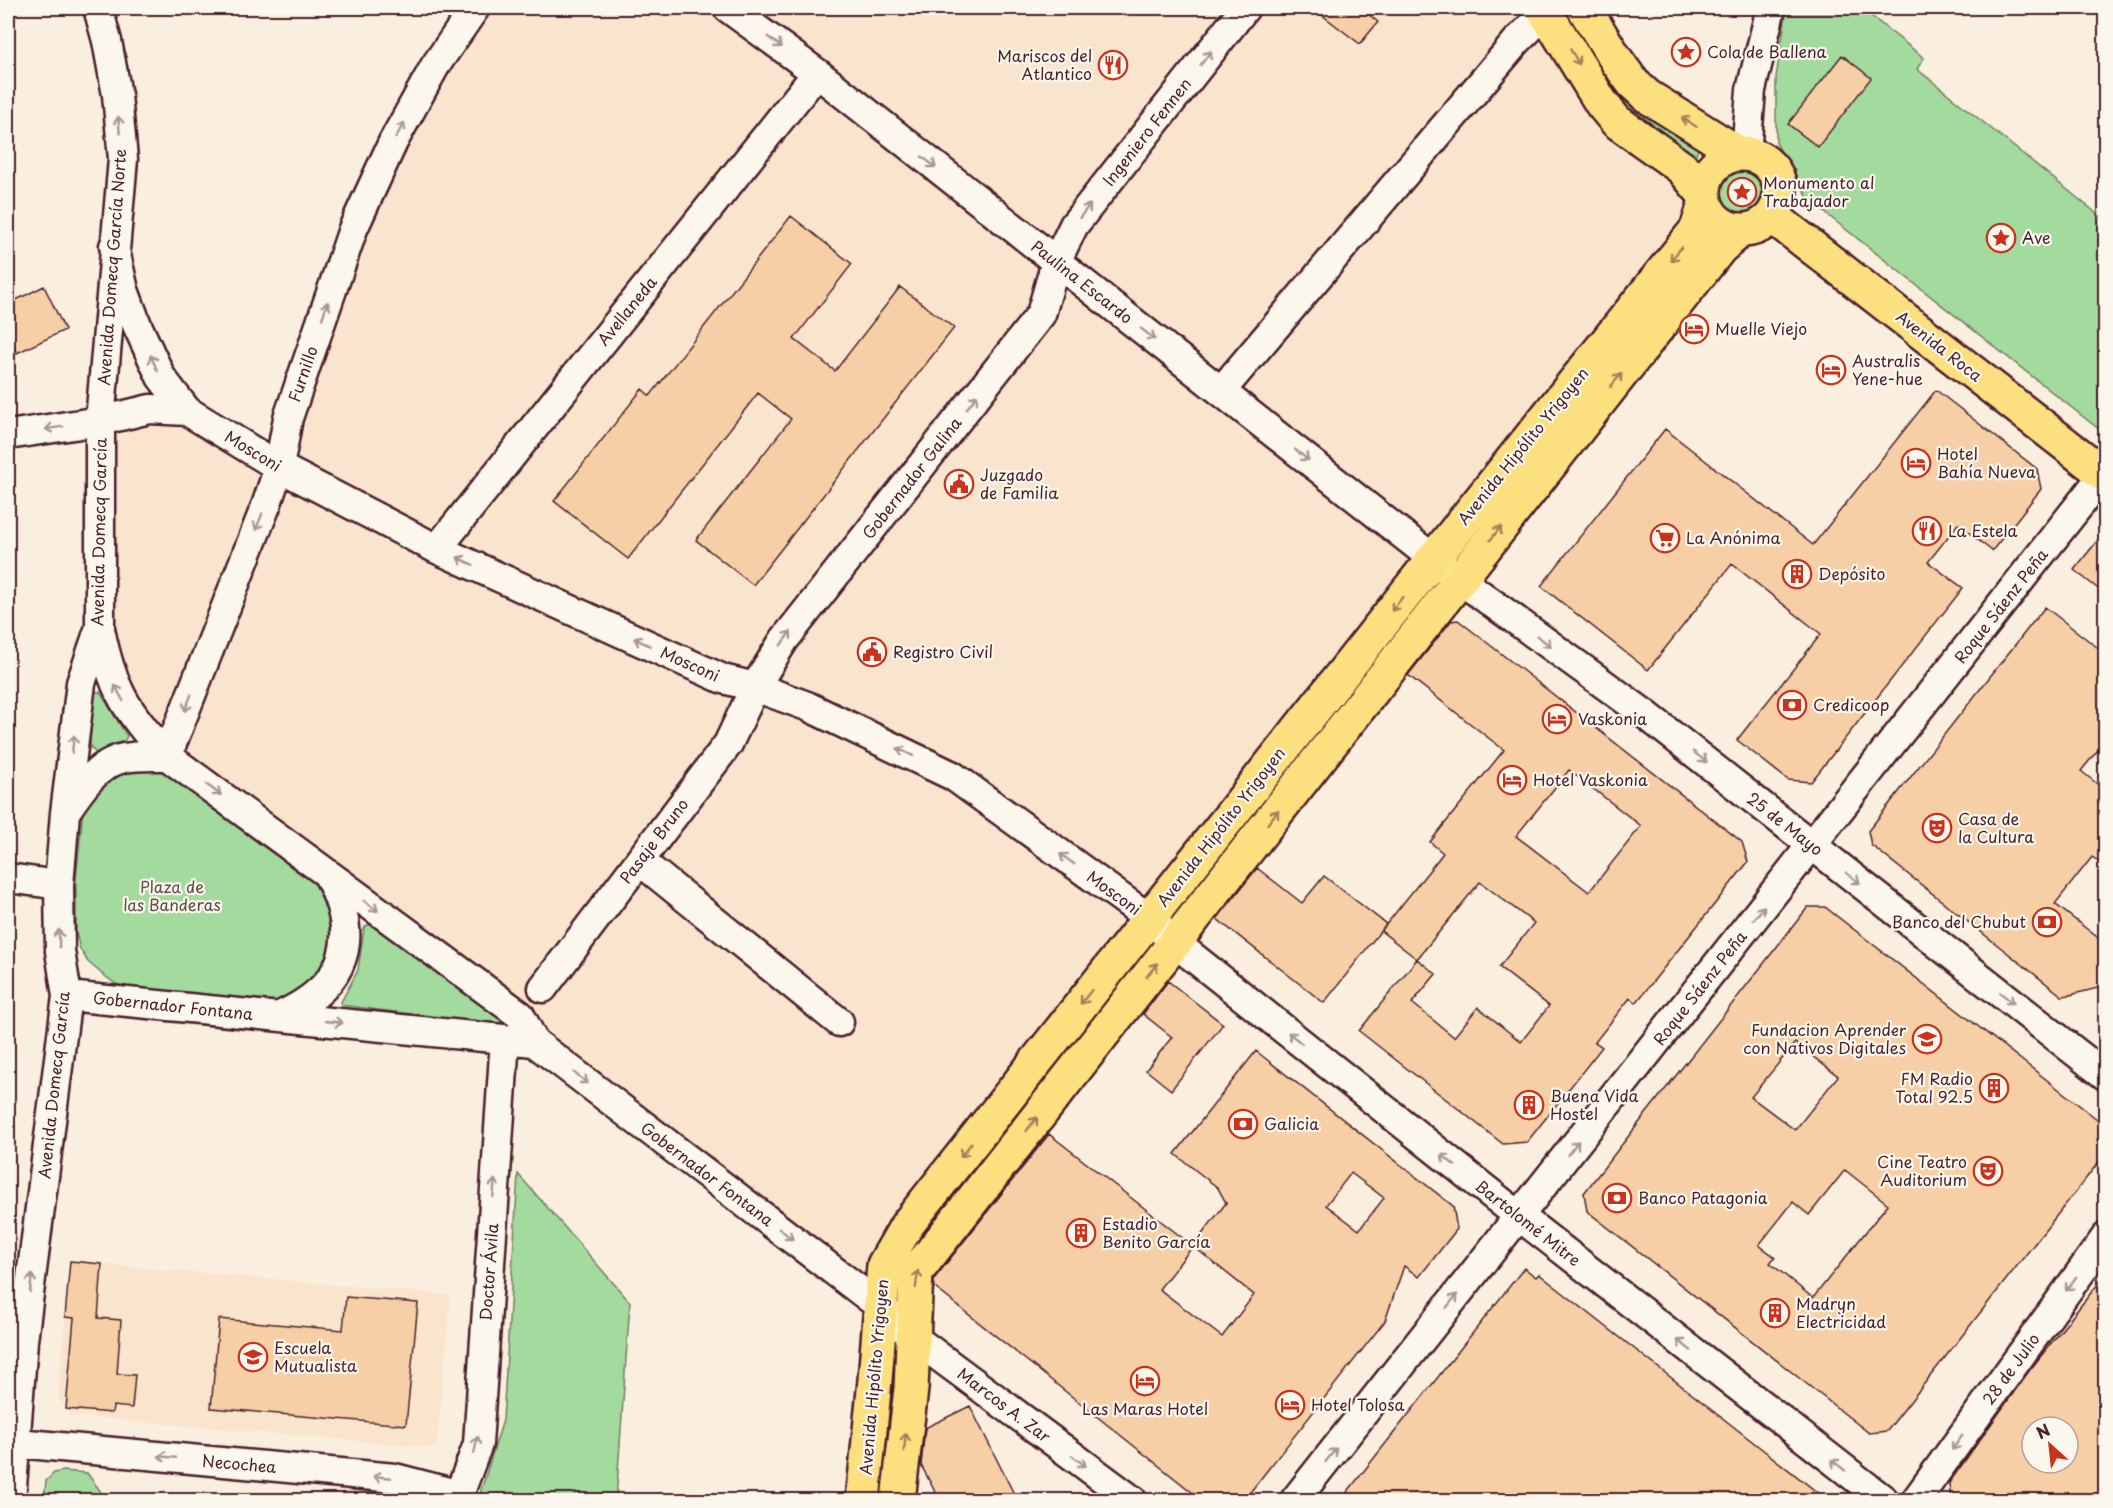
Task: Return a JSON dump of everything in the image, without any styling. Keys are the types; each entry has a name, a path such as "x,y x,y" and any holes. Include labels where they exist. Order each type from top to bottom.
{"main road":[{"path":"1584,8 1617,61 1633,83 1647,96 1742,154"},
{"path":"1545,10 1602,104 1616,121 1682,168 1704,198 1710,214 1719,223 1740,231 1762,225 1772,216 1780,198 1780,187 1777,175 1761,158 1742,154 1727,156 1717,162 1704,181 1704,198"},
{"name":"Avenida Hipólito Yrigoyen","path":"862,1500 884,1265 907,1225 1697,229 1704,198"},
{"name":"Avenida Roca","path":"1772,216 2105,475"},
{"name":"Avenida Hipólito Yrigoyen","path":"898,1500 911,1389 916,1272 1720,248 1740,231"}],"street":[{"name":"Avenida Domecq García Norte","path":"98,8 117,95 123,159 100,421"},
{"name":"Furnillo","path":"167,756 267,502 279,466 288,418 353,229 393,142 435,66 475,8"},
{"name":"Paulina Escardo","path":"728,8 817,73 1434,558"},
{"name":"Ingeniero Fennen","path":"1056,262 1074,225 1245,8"},
{"path":"1742,154 1751,90 1771,8"},
{"path":"1221,391 1545,10"},
{"name":"Avellaneda","path":"437,549 817,73"},
{"name":"Mosconi","path":"114,246 124,290 137,325 161,378 187,411 279,466 437,549 723,679 754,687 807,706 953,776 1149,918 1174,942"},
{"name":"Gobernador Galina","path":"754,687 784,640 1041,314 1056,262"},
{"name":"Mosconi","path":"8,435 100,421 150,409 187,411"},
{"name":"Avenida Domecq García","path":"11,1500 17,1443 15,1340 67,996 60,951 59,885 65,813 81,683 100,627 100,421"},
{"name":"Roque Sáenz Peña","path":"1295,1500 2105,475"},
{"name":"25 de Mayo","path":"1434,558 1459,579 1645,714 2106,1076"},
{"name":"Gobernador Fontana","path":"100,627 107,662 115,685 136,720 167,756 520,1015 534,1042 880,1306"},
{"name":"Pasaje Bruno","path":"543,988 728,744 754,687"},
{"path":"65,813 81,788 101,769 123,758 167,756"},
{"path":"639,861 839,1022"},
{"name":"Gobernador Fontana","path":"280,1016 302,1006 320,990 335,973 344,951 347,932 344,913 338,894 327,873"},
{"path":"8,878 59,885"},
{"name":"Bartolomé Mitre","path":"1174,942 1519,1216 1884,1500"},
{"name":"Gobernador Fontana","path":"67,996 534,1042"},
{"name":"Doctor Ávila","path":"458,1498 478,1444 505,1039"},
{"name":"28 de Julio","path":"1916,1500 2106,1237"},
{"name":"Marcos A. Zar","path":"880,1306 914,1338 1132,1500"},
{"name":"Necochea","path":"17,1443 395,1478 458,1498"}],"shaded area":[{"path":"475,8 1543,8 1703,198 880,1306 167,756 115,685 100,421 150,409 278,466 353,229"},
{"name":"Escuela Mutualista","path":"70,1261 451,1295 437,1448 71,1416 58,1397"}],"green space":[{"path":"1558,8 1569,8 1618,90 1644,114 1694,145 1698,149 1695,157 1690,158 1623,108"},
{"path":"1787,8 1861,8 1924,58 1917,69 2105,220 2105,434 1810,201 1776,143 1776,77"},
{"path":"1742,171 1758,177 1764,193 1758,209 1742,215 1726,209 1720,193 1726,177"},
{"path":"96,692 100,692 127,736 125,740 96,753 91,748 90,742"},
{"name":"Plaza de las Banderas","path":"143,768 161,770 173,776 325,891 334,923 330,961 295,997 278,1001 128,987 116,984 88,962 80,949 76,933 76,880 83,809 103,783 122,773"},
{"path":"371,924 501,1017 499,1024 341,1005 358,970 364,929"},
{"path":"1135,960 1142,966 904,1269 897,1263"},
{"path":"518,1174 630,1302 616,1500 478,1500 503,1420"},
{"path":"891,1367 899,1368 885,1500 877,1500"},
{"path":"63,1471 87,1473 101,1492 100,1500 44,1500 46,1481 54,1473"}],"building":[{"path":"1313,8 1361,8 1378,22 1360,44"},
{"path":"1842,55 1871,78 1818,147 1788,124"},
{"path":"791,216 852,264 794,339 835,371 900,287 954,328 753,585 696,540 791,419 758,393 628,559 554,501 642,389 650,396"},
{"path":"44,286 65,330 17,353 8,334 8,304"},
{"path":"1936,390 2037,469 2041,489 1992,551 1958,524 1928,562 1963,588 1811,782 1788,780 1737,740 1821,634 1732,564 1648,670 1541,586 1665,429 1813,545"},
{"path":"2106,530 2106,595 2074,570"},
{"path":"2045,607 2106,654 2106,740 2081,771 2106,791 2106,867 2092,857 2055,904 2106,944 2106,986 2062,996 1871,845 1868,831"},
{"path":"1458,620 1742,842 1748,862 1636,1003 1630,998 1595,1042 1602,1047 1527,1142 1503,1144 1359,1031 1417,959 1381,931 1443,853 1430,842 1504,750 1408,675 1451,621","holes":["1569,770 1641,826 1589,892 1516,836","1480,882 1534,923 1499,967 1549,1006 1521,1042 1478,1007 1454,1037 1412,1003 1436,974 1417,959"]},
{"path":"1257,868 1302,903 1324,876 1386,924 1324,1003 1217,919"},
{"path":"1808,907 1825,907 2106,1126 2097,1140 2106,1148 2106,1153 1887,1431 1869,1433 1587,1211 1584,1193","holes":["1795,1043 1838,1076 1795,1130 1751,1097","1845,1170 1888,1204 1813,1298 1770,1263 1775,1257 1759,1245 1793,1202 1809,1215"]},
{"path":"1168,981 1223,1024 1171,1090 1146,1070 1172,1037 1143,1014"},
{"path":"1256,1051 1453,1206 1457,1229 1419,1277 1404,1266 1385,1321 1244,1500 1202,1500 934,1287 934,1279 1049,1134 1193,1246 1226,1203 1218,1188 1175,1154","holes":["1351,1173 1384,1198 1359,1230 1326,1205","1193,1246 1254,1295 1222,1337 1159,1289"]},
{"path":"70,1261 102,1264 98,1318 121,1320 117,1374 135,1375 132,1408 113,1406 112,1413 66,1409 74,1318 65,1317"},
{"path":"1524,1268 1536,1277 1539,1274 1827,1500 1341,1500"},
{"path":"2106,1274 2106,1500 1951,1500 1949,1483 2029,1371"},
{"name":"Escuela Mutualista","path":"346,1297 418,1303 406,1425 211,1408 219,1319 343,1330"},
{"path":"970,1406 1017,1500 939,1500 921,1465 925,1428"}],"place":[{"name":"Cola de Ballena","path":"1686,52"},
{"name":"Mariscos del Atlantico","path":"1113,65"},
{"name":"Monumento al Trabajador","path":"1742,192"},
{"name":"Ave","path":"2001,238"},
{"name":"Muelle Viejo","path":"1694,329"},
{"name":"Australis Yene-hue","path":"1831,370"},
{"name":"Hotel Bahía Nueva","path":"1916,463"},
{"name":"Juzgado de Familia","path":"959,484"},
{"name":"La Estela","path":"1927,531"},
{"name":"La Anónima","path":"1665,538"},
{"name":"Depósito","path":"1797,574"},
{"name":"Registro Civil","path":"872,652"},
{"name":"Credicoop","path":"1792,705"},
{"name":"Vaskonia","path":"1557,719"},
{"name":"Hotel Vaskonia","path":"1512,780"},
{"name":"Casa de la Cultura","path":"1937,828"},
{"name":"Banco del Chubut","path":"2047,922"},
{"name":"Fundacion Aprender con Nativos Digitales","path":"1927,1039"},
{"name":"FM Radio Total 92.5","path":"1994,1088"},
{"name":"Buena Vida Hostel","path":"1529,1105"},
{"name":"Galicia","path":"1243,1124"},
{"name":"Cine Teatro Auditorium","path":"1988,1171"},
{"name":"Banco Patagonia","path":"1617,1198"},
{"name":"Estadio Benito García","path":"1081,1233"},
{"name":"Madryn Electricidad","path":"1775,1313"},
{"name":"Escuela Mutualista","path":"253,1357"},
{"name":"Las Maras Hotel","path":"1145,1381"},
{"name":"Hotel Tolosa","path":"1290,1405"}]}
